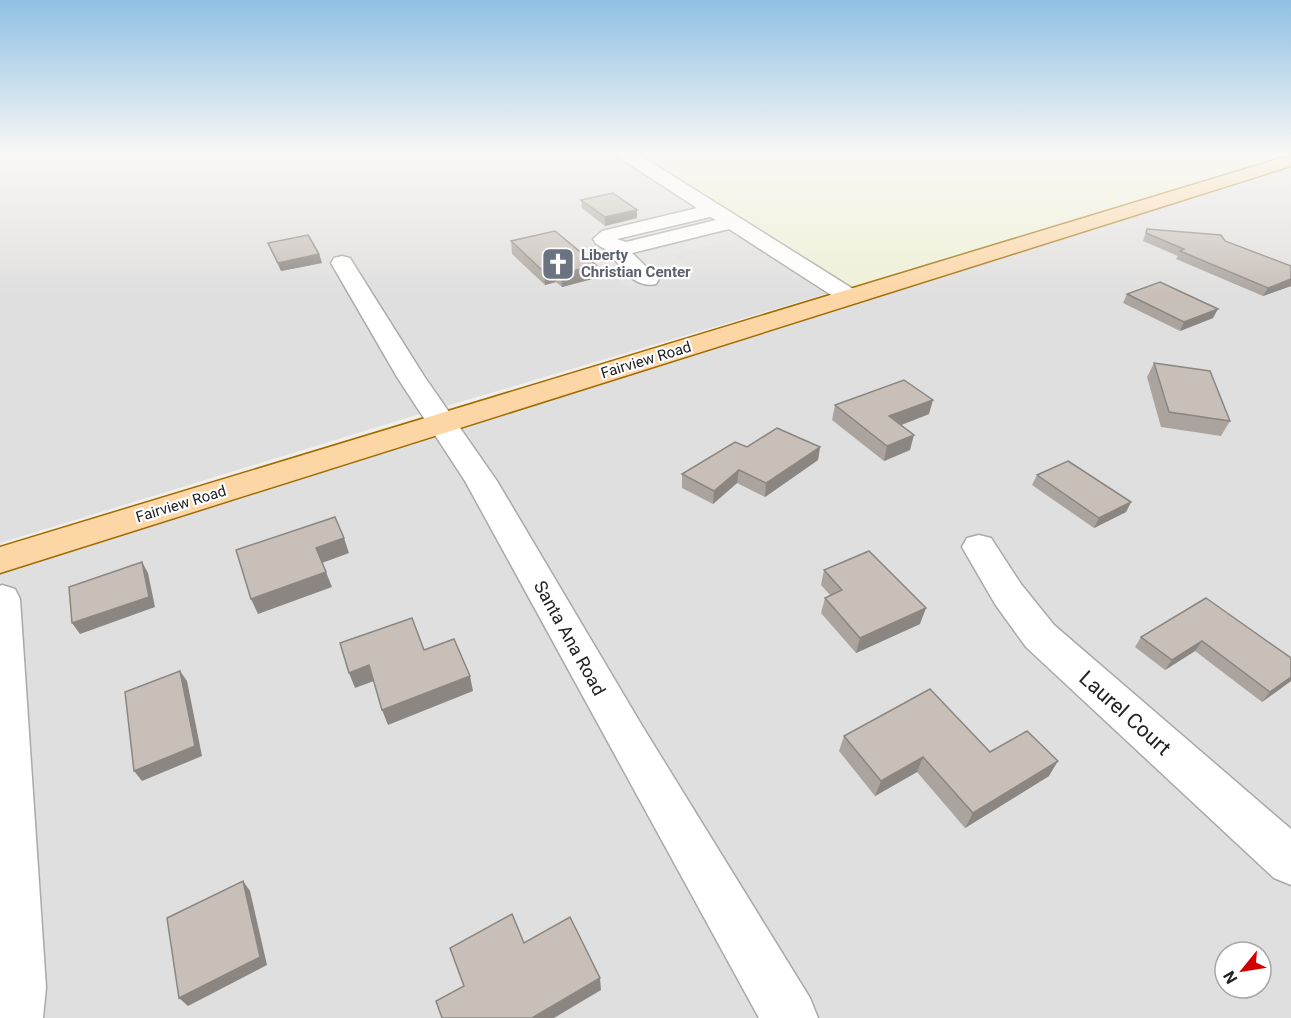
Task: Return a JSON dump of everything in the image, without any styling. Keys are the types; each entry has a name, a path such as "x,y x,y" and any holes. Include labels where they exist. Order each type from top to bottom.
{"main road":[{"name":"Fairview Road","path":"0,560 1157,202"}],"street":[{"path":"700,202 850,297"},
{"path":"713,210 609,235 604,239 605,242 620,249 732,222"},
{"path":"620,249 623,258 648,279"},
{"name":"Santa Ana Road","path":"342,262 411,377 481,481 626,737 790,1018"},
{"name":"Laurel Court","path":"980,547 1008,594 1040,636 1291,861"},
{"path":"0,600 2,599 4,775 19,987 15,1018"}],"shaded area":[{"path":"0,202 686,202 826,294 436,409 0,543"},
{"path":"1176,202 1291,202 1291,1018 0,1018 0,574"},
{"path":"696,206 745,236 672,255 692,270 628,288 586,255 605,250 583,233"}],"green space":[{"path":"697,202 1152,202 848,297"}],"building":[{"path":"583,202 625,202 637,210 605,217"},
{"path":"1147,229 1221,235 1225,241 1291,266 1291,279 1268,288 1180,251 1184,249 1146,233"},
{"path":"555,231 596,265 561,274 555,269 544,272 511,241"},
{"path":"308,235 319,254 278,263 268,243"},
{"path":"1160,282 1218,309 1184,322 1127,294"},
{"path":"1154,363 1210,371 1230,421 1169,412"},
{"path":"904,380 933,400 889,416 914,435 887,446 835,405"},
{"path":"777,428 820,447 766,483 739,470 714,491 682,474 735,442 747,447"},
{"path":"1068,461 1131,502 1099,518 1037,475"},
{"path":"335,517 344,538 316,548 326,572 251,599 236,550"},
{"path":"869,551 926,608 860,638 825,598 842,590 824,570"},
{"path":"142,562 149,597 72,623 69,587"},
{"path":"1206,598 1291,658 1291,677 1270,692 1202,641 1172,660 1141,637"},
{"path":"412,618 424,650 454,639 470,676 382,710 369,665 349,673 340,643"},
{"path":"180,671 195,746 134,771 125,692"},
{"path":"930,689 990,752 1027,731 1058,761 973,813 923,757 881,781 844,736"},
{"path":"243,881 260,957 179,998 167,918"},
{"path":"512,914 524,943 570,917 600,978 532,1018 442,1018 436,1001 464,986 450,948"}],"place":[{"name":"Liberty Christian Center","path":"558,264"}]}
